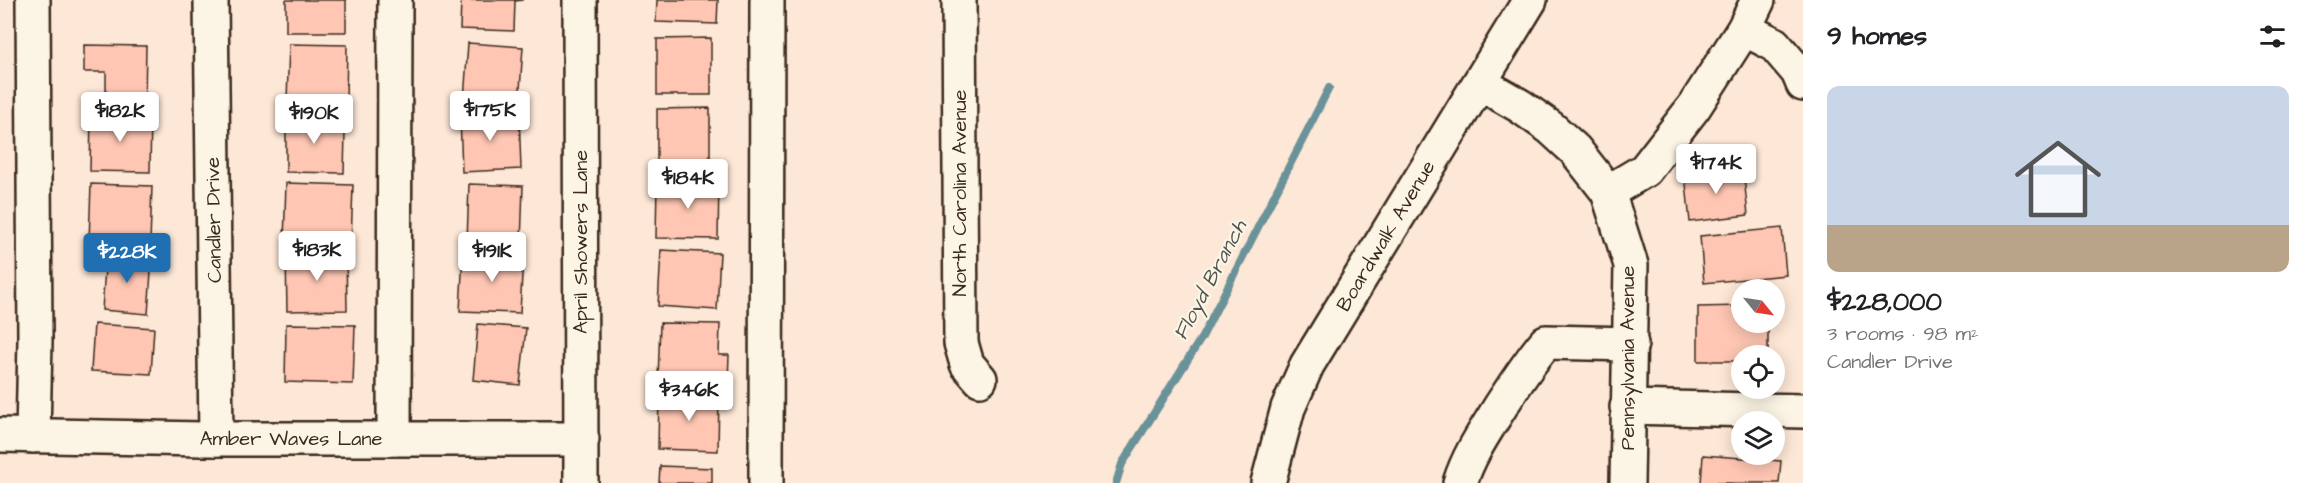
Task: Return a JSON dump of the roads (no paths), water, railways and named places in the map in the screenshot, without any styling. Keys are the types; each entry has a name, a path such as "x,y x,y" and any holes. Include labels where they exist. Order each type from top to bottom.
{"street":[{"path":"33,0 35,340 33,436"},
{"name":"Candler Drive","path":"212,0 216,439"},
{"path":"394,439 395,0"},
{"name":"April Showers Lane","path":"580,0 581,483"},
{"path":"766,483 767,0"},
{"name":"North Carolina Avenue","path":"959,0 961,343 967,364 980,379"},
{"name":"Boardwalk Avenue","path":"1268,483 1288,408 1307,365 1530,0"},
{"path":"1608,192 1645,170 1694,107 1751,14 1798,72 1803,84"},
{"name":"Pennsylvania Avenue","path":"1480,83 1520,106 1551,128 1582,157 1608,192 1631,265 1627,483"},
{"path":"1460,483 1467,462 1496,414 1532,358 1546,342 1630,344"},
{"path":"1627,407 1803,411"},
{"name":"Amber Waves Lane","path":"0,435 216,439 582,439"}],"waterway":[{"name":"Floyd Branch","path":"1116,483 1122,464 1202,337 1329,88"}]}
